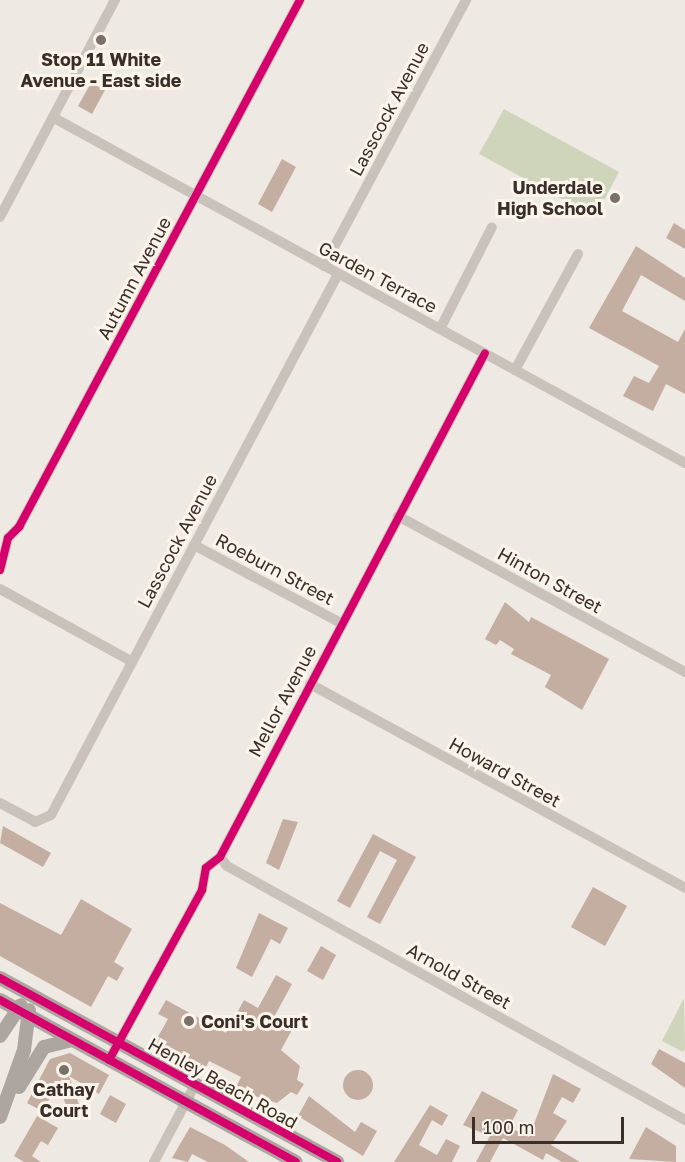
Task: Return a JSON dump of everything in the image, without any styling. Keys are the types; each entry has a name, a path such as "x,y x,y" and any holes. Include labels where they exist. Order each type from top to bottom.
{"main road":[{"name":"Henley Beach Road","path":"0,978 333,1161"},
{"path":"0,1036 16,1009 32,996"},
{"path":"0,1118 24,1050 32,996"},
{"name":"Henley Beach Road","path":"0,1000 296,1162"},
{"path":"0,1118 44,1047 72,1040"}],"street":[{"path":"0,216 56,119 58,106 115,0"},
{"name":"Autumn Avenue","path":"0,570 8,538 19,527 300,0"},
{"name":"Lasscock Avenue","path":"324,266 466,0"},
{"name":"Garden Terrace","path":"56,119 685,463"},
{"path":"440,329 492,227"},
{"path":"515,370 578,254"},
{"name":"Lasscock Avenue","path":"0,802 45,822 338,274"},
{"name":"Mellor Avenue","path":"109,1060 202,890 206,868 220,857 340,623 485,352"},
{"name":"Hinton Street","path":"399,516 685,672"},
{"name":"Roeburn Street","path":"194,544 340,623"},
{"path":"0,589 131,662"},
{"name":"Howard Street","path":"309,684 685,888"},
{"name":"Arnold Street","path":"220,857 227,866 685,1120"},
{"path":"154,1162 195,1085"}],"green space":[{"path":"504,109 619,172 595,217 479,154"},
{"path":"684,998 685,1048 683,1052 662,1041"}],"building":[{"path":"91,83 105,90 92,114 78,106"},
{"path":"282,159 296,167 272,212 258,204"},
{"path":"674,223 685,230 685,249 666,238"},
{"path":"636,246 685,278 685,301 641,275 622,311 678,342 685,329 685,394 666,384 653,411 623,396 634,376 649,383 659,366 589,328"},
{"path":"505,602 529,622 531,617 609,659 582,710 545,687 551,675 511,654 514,649 500,640 496,645 485,639"},
{"path":"283,819 298,822 279,870 266,863"},
{"path":"3,826 51,853 43,867 0,843"},
{"path":"373,834 416,857 380,924 367,917 397,860 380,851 350,908 337,901"},
{"path":"593,887 627,906 605,946 571,927"},
{"path":"81,899 132,929 114,962 124,968 117,981 108,976 91,1007 0,956 0,903 61,935"},
{"path":"259,913 288,928 280,944 271,939 252,977 236,968"},
{"path":"321,946 336,955 323,980 307,971"},
{"path":"276,975 292,984 274,1017 293,1028 281,1050 300,1066 297,1080 304,1084 297,1095 291,1092 277,1103 255,1096 236,1087 241,1077 209,1061 204,1071 155,1042 168,1019 158,1014 166,1000 226,1033 244,1000 258,1008"},
{"path":"659,1049 685,1063 685,1088 651,1064"},
{"path":"70,1053 109,1075 99,1094 69,1076 81,1110 70,1115 58,1085 42,1111 27,1103 50,1059"},
{"path":"358,1070 369,1074 373,1085 369,1096 358,1100 347,1096 343,1085 347,1074"},
{"path":"553,1074 581,1089 573,1103 562,1097 553,1113 567,1121 551,1145 580,1162 562,1162 546,1153 543,1160 503,1138 490,1162 476,1162 490,1136 463,1125 482,1091 518,1110 509,1127 529,1137"},
{"path":"110,1095 126,1104 116,1123 100,1114"},
{"path":"309,1096 355,1132 361,1122 377,1131 363,1156 298,1116"},
{"path":"430,1105 448,1115 442,1126 432,1120 419,1145 437,1155 446,1139 460,1146 452,1162 394,1162"},
{"path":"37,1116 58,1128 48,1145 41,1141 32,1156 41,1162 24,1162 14,1156"},
{"path":"190,1127 225,1145 249,1162 208,1162 192,1154 188,1162 172,1158"},
{"path":"646,1127 676,1146 676,1162 629,1159"}],"cycle path":[{"path":"0,570 8,538 19,527 300,0"},
{"path":"109,1060 202,890 206,868 220,857 485,353"},
{"path":"0,978 337,1162"},
{"path":"0,1000 296,1162"}],"place":[{"name":"Stop 11 White Avenue - East side","path":"101,40"},
{"name":"Underdale High School","path":"615,198"},
{"name":"Coni's Court","path":"189,1021"},
{"name":"Cathay Court","path":"64,1070"}]}
